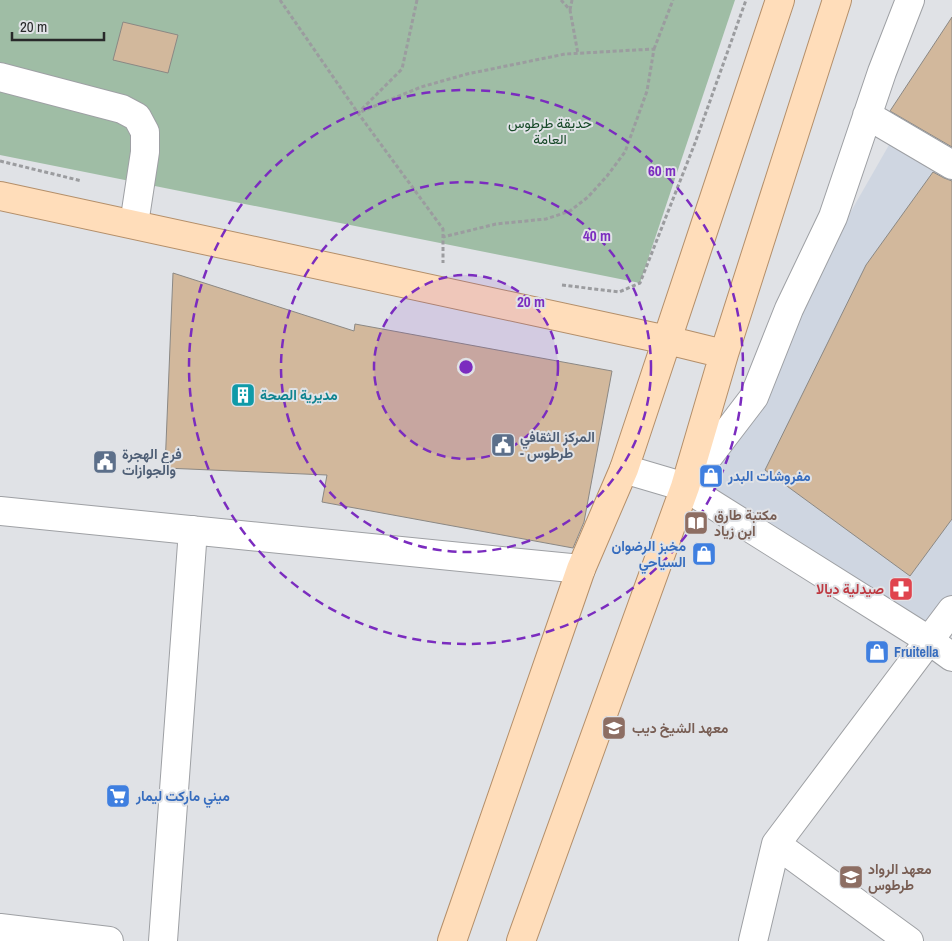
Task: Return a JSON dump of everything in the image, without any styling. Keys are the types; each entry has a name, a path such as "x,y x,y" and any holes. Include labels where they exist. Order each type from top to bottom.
{"main road":[{"path":"452,941 581,569 624,468 780,0"},
{"path":"521,941 685,487 724,354 836,0"},
{"path":"0,196 667,340 724,354"}],"street":[{"path":"685,487 754,397 789,309 833,217 910,0"},
{"path":"0,78 122,109 137,117 145,132 145,152 134,224"},
{"path":"868,115 952,165"},
{"path":"624,468 685,487 930,641 952,657"},
{"path":"0,511 581,569"},
{"path":"163,941 193,530"},
{"path":"753,941 776,844 952,610"},
{"path":"776,844 909,941"},
{"path":"0,928 109,941"}],"path":[{"path":"280,0 358,113 442,229 443,268"},
{"path":"358,113 402,69 417,0"},
{"path":"561,0 570,10"},
{"path":"572,0 570,10 578,54"},
{"path":"442,237 496,224 546,219 570,211 588,197 625,152 647,91 654,49 673,0"},
{"path":"556,284 619,292 640,283 695,143 746,0"},
{"path":"358,113 422,87 467,74 565,54 654,49"},
{"path":"0,161 84,181"}],"shaded area":[{"path":"952,35 952,610 930,641 702,482 791,316"}],"green space":[{"name":"حديقة طرطوس العامة","path":"0,0 735,0 640,283 0,155"}],"building":[{"path":"952,17 952,147 890,111"},
{"path":"123,22 178,35 168,73 113,60"},
{"path":"933,172 952,181 952,519 910,576 765,470 866,265"},
{"name":"المركز الثقافي - طرطوس","path":"173,273 354,331 355,324 612,371 584,522 573,548 322,502 327,475 165,468"}],"place":[{"name":"مديرية الصحة","path":"243,395"},
{"name":"المركز الثقافي - طرطوس","path":"503,445"},
{"name":"فرع الهجرة والجوازات","path":"105,462"},
{"name":"مفروشات البدر","path":"711,476"},
{"name":"مكتبة طارق ابن زياد","path":"696,523"},
{"name":"مخبز الرضوان السياحي","path":"704,554"},
{"name":"صيدلية ديالا","path":"901,589"},
{"name":"Fruitella","path":"877,652"},
{"name":"معهد الشيخ ديب","path":"614,728"},
{"name":"ميني ماركت ليمار","path":"118,796"},
{"name":"معهد الرواد طرطوس","path":"851,877"}]}
